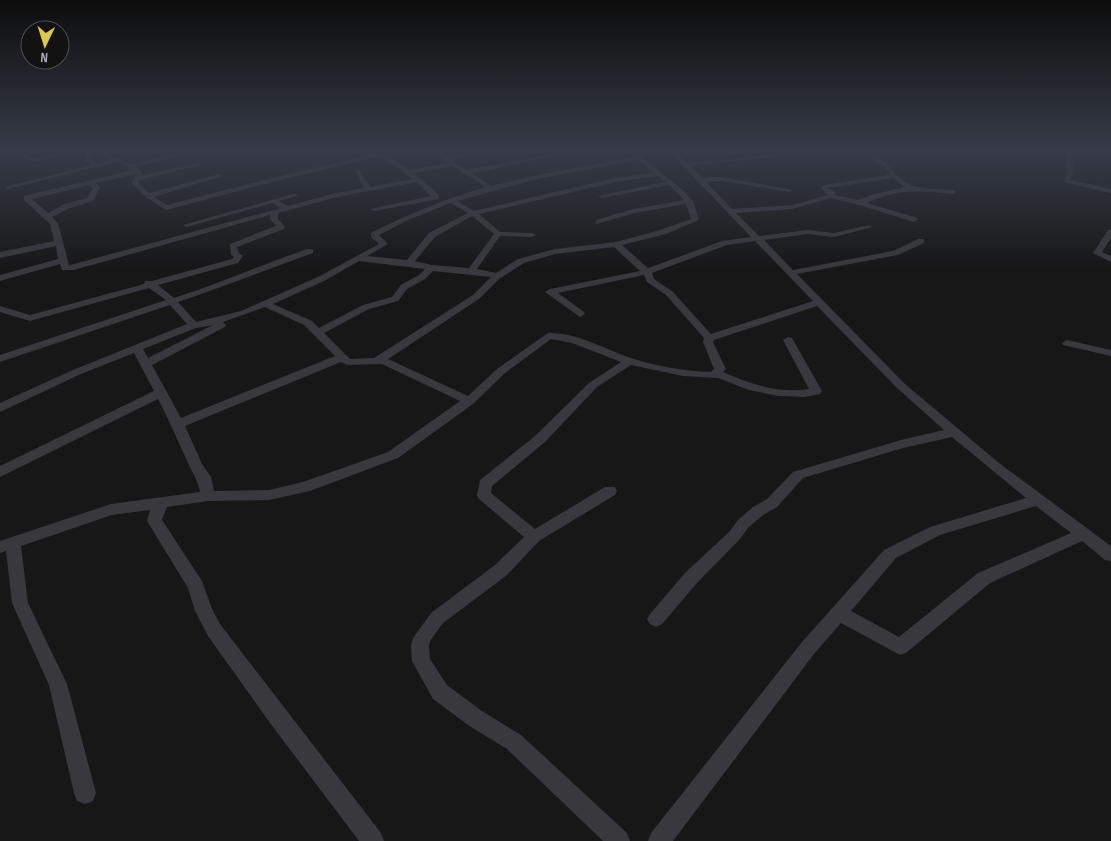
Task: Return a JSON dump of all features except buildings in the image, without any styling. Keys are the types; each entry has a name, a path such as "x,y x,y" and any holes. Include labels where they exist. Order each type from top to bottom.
{"street":[{"path":"14,190 54,222 65,268 336,195 366,190"},
{"path":"22,195 47,190"},
{"path":"48,216 92,197 95,190"},
{"path":"142,190 164,208 170,208 234,190"},
{"path":"148,196 168,190"},
{"path":"374,209 436,197 428,190"},
{"path":"145,364 264,303 321,279 384,244 374,235 380,231 435,205 453,201 481,190"},
{"path":"409,263 432,235 473,213 568,190"},
{"path":"602,196 633,190"},
{"path":"377,361 476,297 496,277 521,261 616,244 662,232 695,220 689,201 680,190"},
{"path":"710,190 901,386 953,432 1037,500 1111,555"},
{"path":"828,190 832,193 832,196"},
{"path":"858,202 865,201 876,195 900,190"},
{"path":"935,190 953,192"},
{"path":"187,225 294,195"},
{"path":"729,211 792,207 832,196 858,202 914,220"},
{"path":"273,201 288,209"},
{"path":"453,201 473,213 498,234 532,235"},
{"path":"599,222 634,211 689,201"},
{"path":"0,309 30,318 148,283 235,261 239,256 235,255 233,246 281,227 274,219 274,213"},
{"path":"580,314 550,292 647,272 725,243 807,232 834,235 869,227"},
{"path":"1111,232 1097,253 1111,259"},
{"path":"471,270 498,234"},
{"path":"791,274 895,253 921,242"},
{"path":"0,255 59,243"},
{"path":"616,244 647,272 650,280 669,293 709,338 708,342 720,369 718,374"},
{"path":"0,359 230,282 249,272 310,251"},
{"path":"357,258 409,263 430,268 471,270 491,273 496,277"},
{"path":"0,278 63,260"},
{"path":"235,261 249,272"},
{"path":"317,332 366,307 395,298 404,287 422,277 430,268"},
{"path":"148,283 172,300 194,325"},
{"path":"709,338 819,302"},
{"path":"264,303 308,323 342,358 355,363 384,361 469,401"},
{"path":"0,316 14,312"},
{"path":"0,408 76,372 194,325 214,322 244,313"},
{"path":"86,793 58,684 20,602 6,545 111,510 208,496 269,495 348,473 393,455 469,401 501,371 548,336 556,334 567,337 630,361 708,376 718,374 731,381 777,393 816,391 788,340"},
{"path":"1067,342 1111,353"},
{"path":"137,348 178,424 196,466 204,477 208,496"},
{"path":"178,424 342,358"},
{"path":"534,537 508,514 491,503 484,495 485,484 540,438 593,385 630,361"},
{"path":"0,472 160,393"},
{"path":"656,619 691,578 734,536 743,524 758,510 772,502 798,475 901,444 953,432"},
{"path":"610,491 534,537 501,570 437,618 422,638 421,661 440,692 474,718 514,742 619,841"},
{"path":"659,841 808,648 890,554 935,531 1037,500"},
{"path":"163,501 156,512 154,521 196,586 204,611 214,630 373,841"},
{"path":"838,613 900,647 984,578 1083,534"}]}
